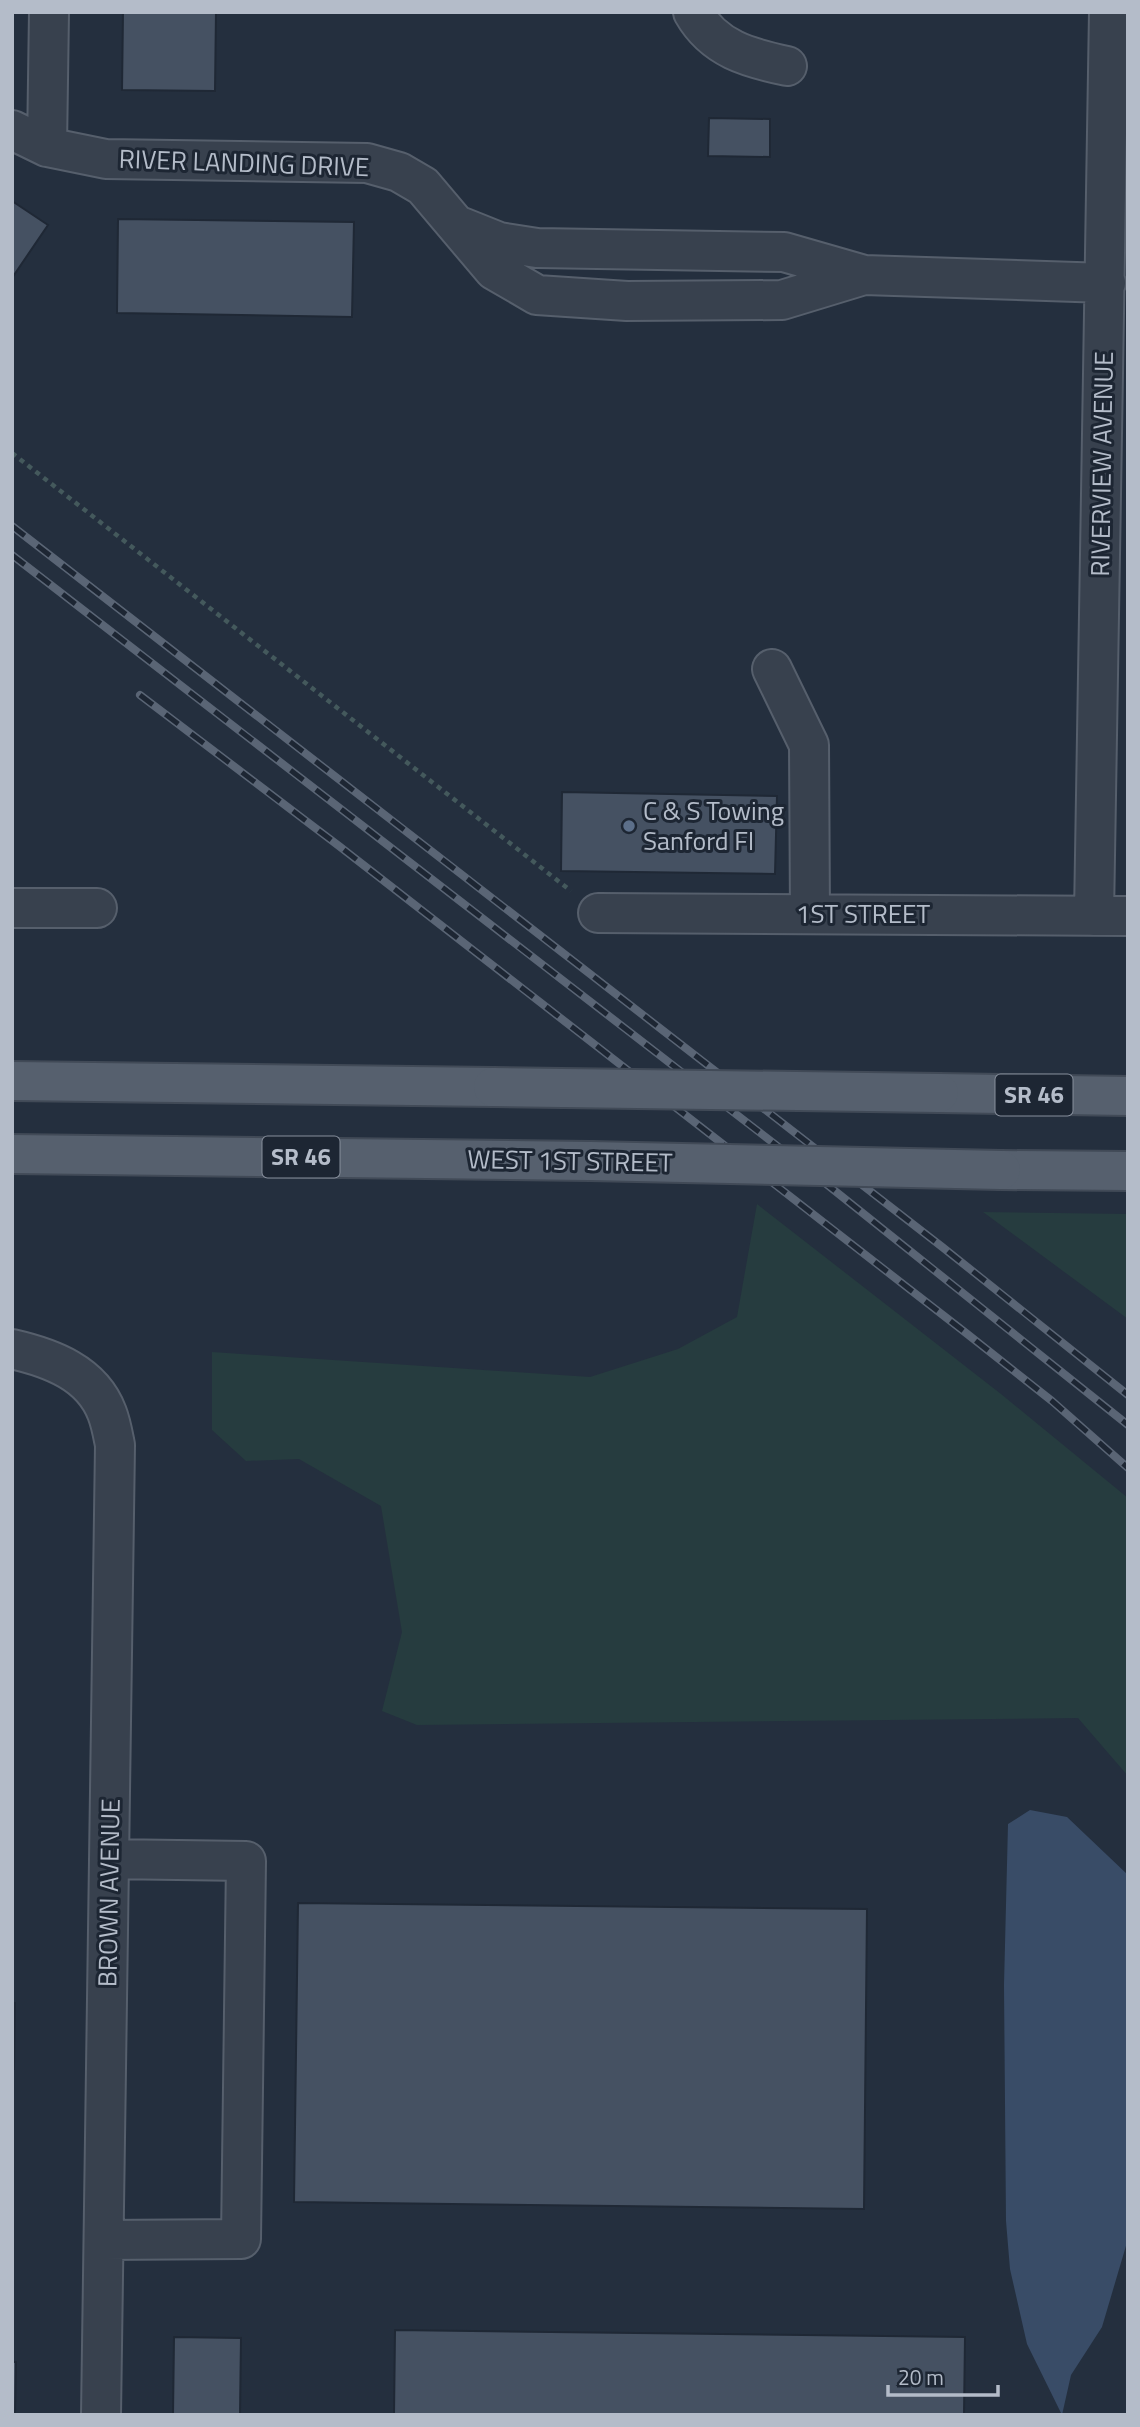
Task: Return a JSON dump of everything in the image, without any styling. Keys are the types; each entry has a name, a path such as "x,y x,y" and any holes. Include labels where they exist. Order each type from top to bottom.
{"main road":[{"name":"SR 46","path":"12,1081 1128,1096"},
{"name":"WEST 1ST STREET","path":"12,1154 1128,1171"}],"street":[{"path":"47,147 50,12"},
{"path":"693,12 718,41 733,51 751,59 787,66"},
{"name":"RIVERVIEW AVENUE","path":"1109,12 1106,283 1111,916"},
{"name":"RIVER LANDING DRIVE","path":"12,130 47,147 106,159 367,163 399,172 423,186 494,270 537,295 627,301 782,300 864,275"},
{"name":"RIVER LANDING DRIVE","path":"459,226 499,242 537,248 784,252 864,275 1106,283"},
{"path":"627,248 627,301"},
{"path":"772,669 809,745 810,914"},
{"path":"12,908 97,908"},
{"name":"1ST STREET","path":"598,913 1111,916"},
{"name":"BROWN AVENUE","path":"12,1349 45,1357 85,1379 107,1412 115,1445 101,2415"},
{"path":"104,2240 241,2239 246,1861 109,1860"}],"path":[{"path":"12,453 598,913"}],"green space":[{"path":"757,1204 1001,1394 1128,1498 1128,1776 1078,1718 417,1725 382,1711 402,1632 381,1506 299,1459 246,1461 212,1430 212,1352 590,1377 678,1349 737,1317"},
{"path":"983,1212 1128,1214 1128,1319"}],"water":[{"path":"1030,1810 1067,1817 1128,1875 1128,2239 1102,2327 1071,2375 1062,2415 1027,2344 1010,2269 1006,2221 1004,1985 1008,1824"}],"building":[{"path":"123,12 216,12 215,91 122,90"},
{"path":"709,118 770,119 770,157 708,156"},
{"path":"12,201 48,225 12,278"},
{"path":"118,219 354,222 352,317 117,313"},
{"path":"562,792 777,796 775,874 561,871"},
{"path":"298,1903 867,1909 864,2209 294,2202"},
{"path":"12,2003 15,2003 14,2069 12,2069"},
{"path":"395,2330 965,2337 964,2415 394,2415"},
{"path":"174,2337 241,2338 240,2415 173,2415"},
{"path":"12,2362 16,2362 15,2415 12,2415"}],"railway":[{"path":"12,526 941,1246 1128,1395"},
{"path":"12,555 820,1179 1128,1425"},
{"path":"140,695 339,846 966,1333 1052,1401 1128,1468"}],"place":[{"name":"C & S Towing Sanford Fl","path":"629,826"}]}
